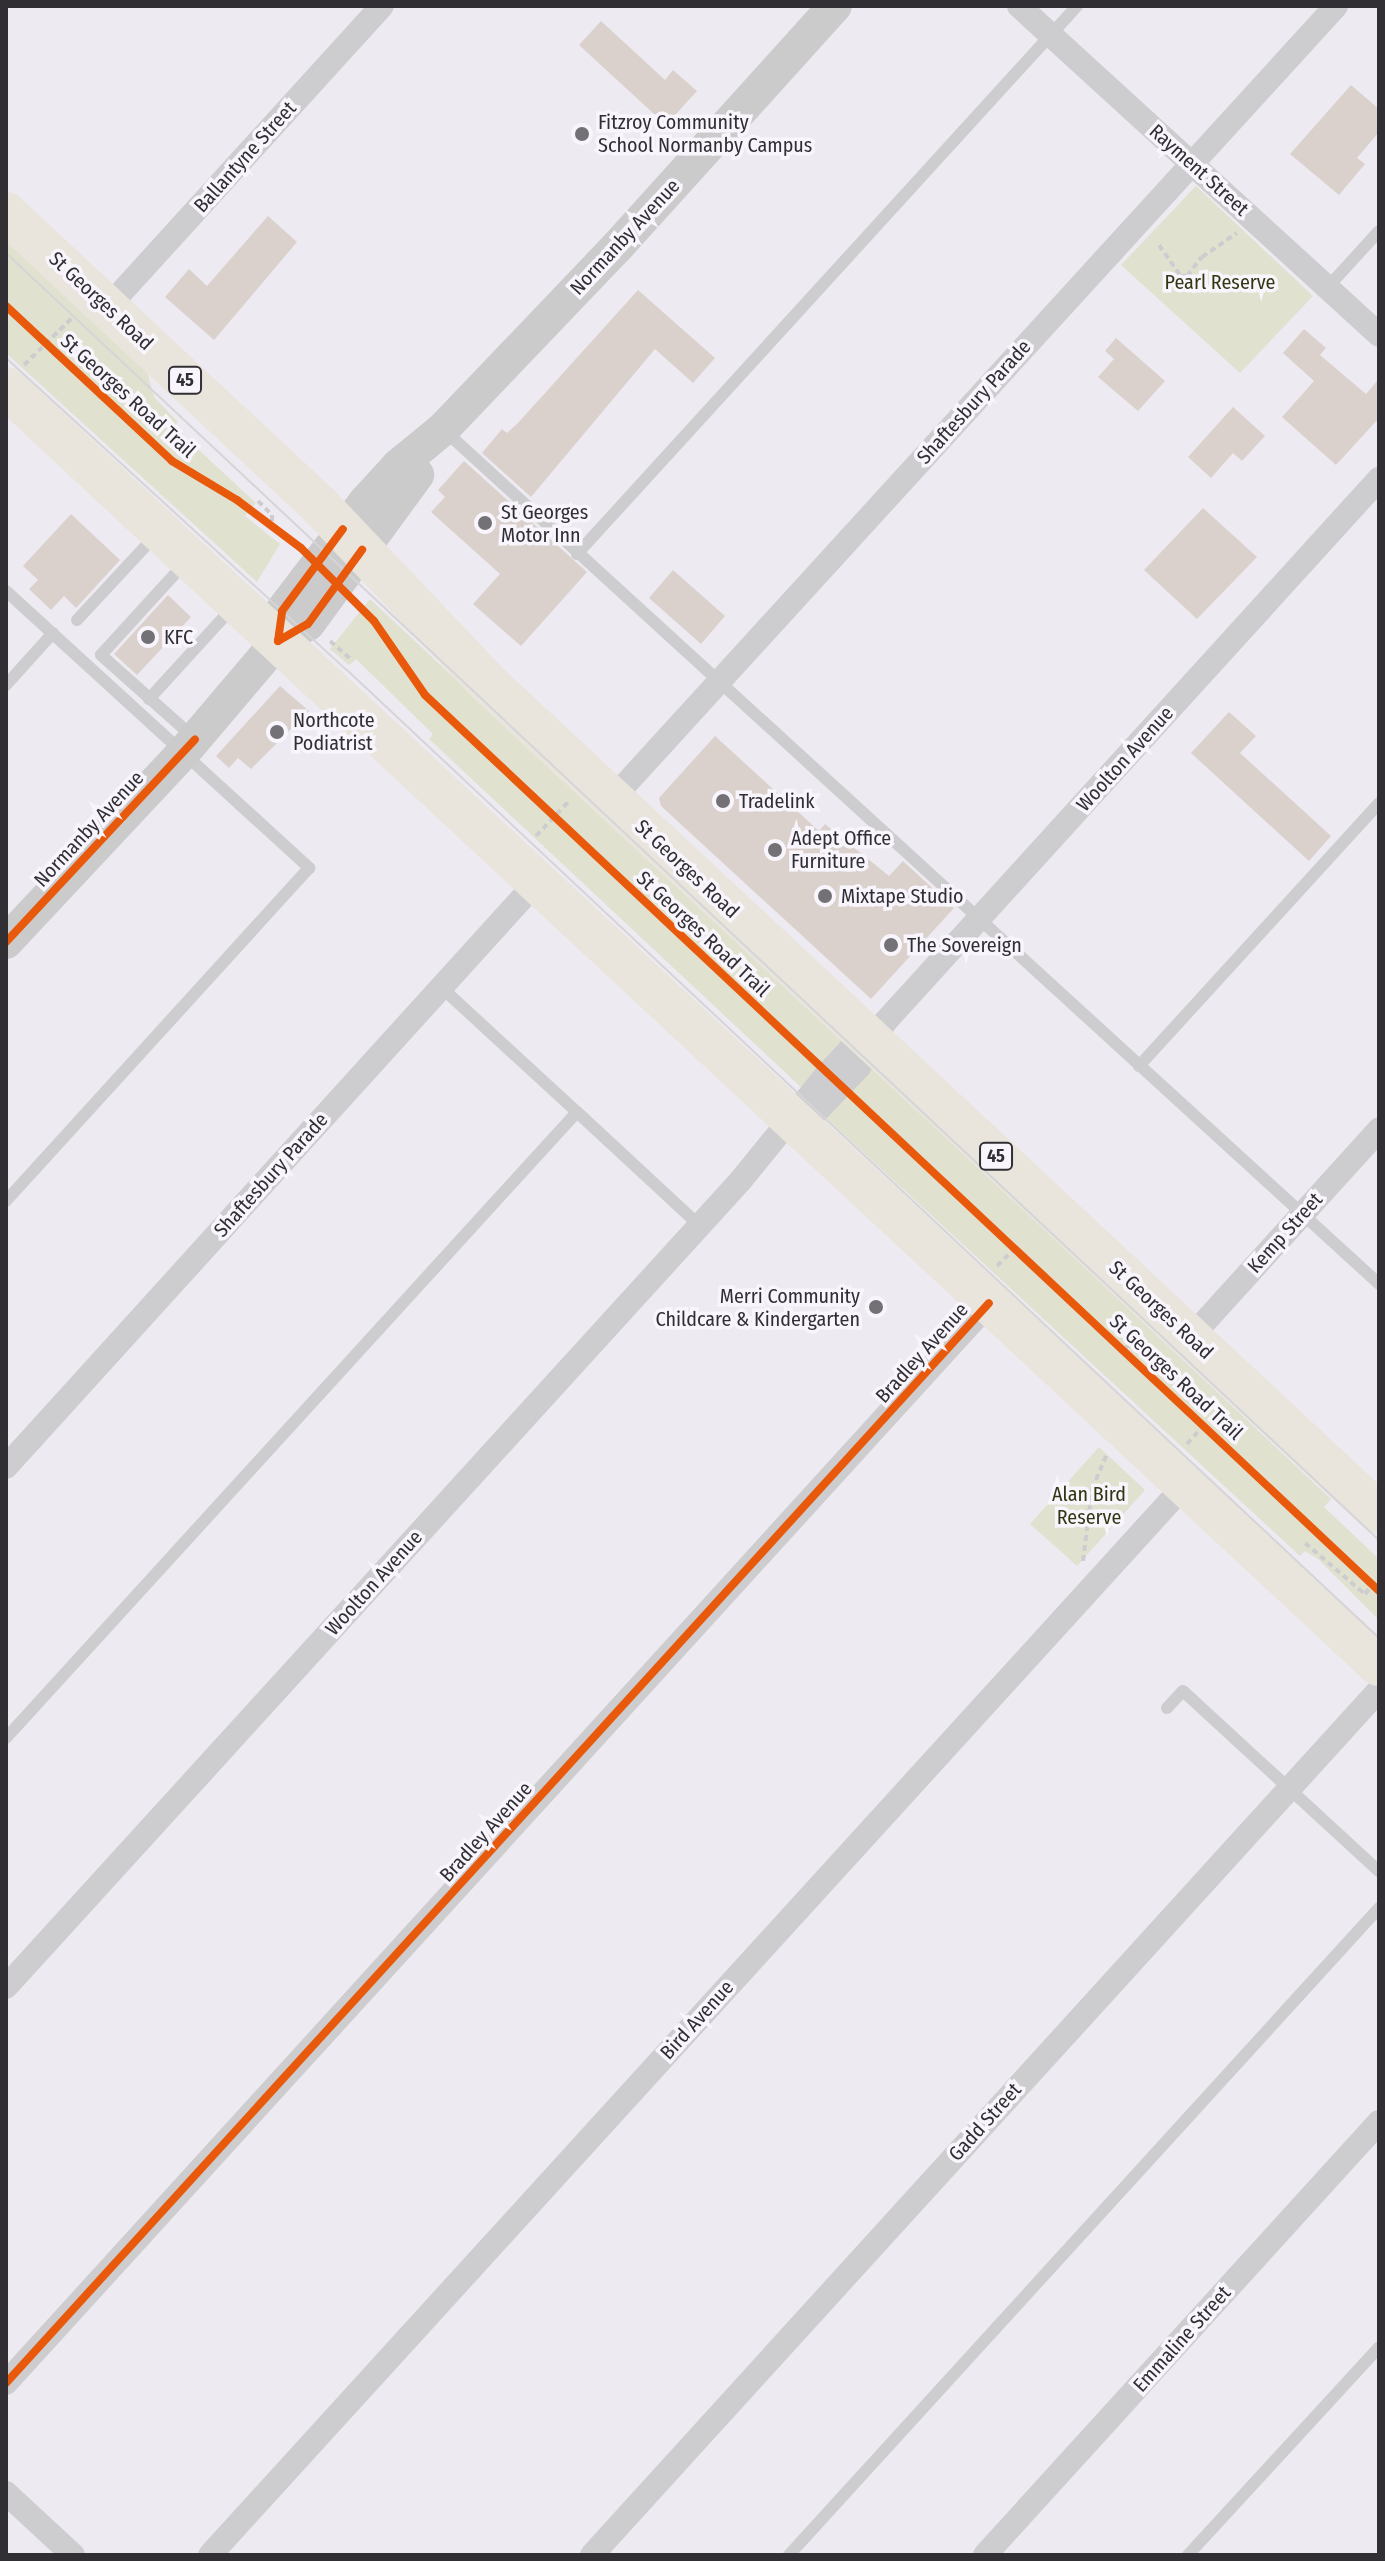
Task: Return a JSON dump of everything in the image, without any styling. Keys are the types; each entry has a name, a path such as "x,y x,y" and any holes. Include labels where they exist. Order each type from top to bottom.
{"highway":[{"name":"St Georges Road","path":"6,213 352,540 455,651 600,789 1191,1337 1370,1498"},
{"path":"13,395 1379,1665"}],"main road":[{"name":"Normanby Avenue","path":"6,942 189,746 278,641 308,624 352,540 443,429 835,6"},
{"name":"Normanby Avenue","path":"278,641 282,611 316,562 352,540"}],"street":[{"name":"Ballantyne Street","path":"100,300 382,6"},
{"name":"Rayment Street","path":"1019,6 1379,335"},
{"name":"Shaftesbury Parade","path":"600,789 719,683 1336,6"},
{"name":"Woolton Avenue","path":"6,1987 699,1225 796,1123 859,1067 870,1039 1379,479"},
{"name":"Shaftesbury Parade","path":"6,1467 442,988 525,872"},
{"name":"Kemp Street","path":"1191,1337 1379,1130"},
{"name":"Bradley Avenue","path":"6,2383 989,1303"},
{"name":"Bird Avenue","path":"210,2555 1185,1485"},
{"name":"Gadd Street","path":"592,2555 1379,1690"},
{"name":"Emmaline Street","path":"985,2555 1379,2122"},
{"path":"6,2493 73,2555"}],"lane":[{"path":"577,554 1077,6"},
{"path":"1327,288 1379,231"},
{"path":"443,429 1379,1284"},
{"path":"77,620 174,544"},
{"path":"6,1201 309,868 189,746 149,699 101,655 174,544"},
{"path":"6,591 189,746"},
{"path":"149,699 236,603"},
{"path":"6,685 53,633"},
{"path":"1139,1066 1379,803"},
{"path":"442,988 699,1225"},
{"path":"6,1738 577,1112"},
{"path":"1167,1708 1183,1691 1379,1871"},
{"path":"789,2555 1379,1908"},
{"path":"1188,2555 1379,2347"}],"path":[{"path":"1159,245 1181,276 1187,276 1202,257 1245,227"},
{"path":"13,395 45,344 100,300"},
{"path":"258,501 272,515 272,524"},
{"path":"249,508 316,562"},
{"path":"330,641 353,661"},
{"path":"525,872 554,816 600,789"},
{"path":"543,806 566,827"},
{"path":"1004,1237 1026,1258"},
{"path":"1083,1561 1092,1489 1108,1451"},
{"path":"1305,1543 1322,1561 1365,1594 1376,1588 1361,1574"}],"green space":[{"name":"Pearl Reserve","path":"1196,186 1313,296 1240,373 1121,265"},
{"path":"6,227 147,371 154,397 178,422 174,427 256,503 245,516 280,544 257,582 6,353"},
{"path":"370,599 845,1044 803,1089 429,739 433,734 356,659 349,665 330,649"},
{"path":"869,1065 1331,1499 1324,1507 1379,1559 1379,1620 1318,1559 1305,1551 1300,1556 824,1116"},
{"name":"Alan Bird Reserve","path":"1099,1447 1145,1490 1077,1566 1030,1524"}],"building":[{"path":"601,21 665,80 673,70 697,91 666,125 579,45"},
{"path":"1351,85 1379,109 1379,132 1357,158 1365,164 1339,195 1290,154"},
{"path":"268,216 297,242 214,340 165,297 189,269 207,286"},
{"path":"638,290 715,358 693,383 655,349 531,497 482,453 502,429 507,433 518,423"},
{"path":"1304,329 1326,348 1320,355 1366,394 1379,379 1379,418 1336,465 1282,417 1314,381 1283,353"},
{"path":"1116,338 1165,381 1138,411 1098,377 1114,359 1105,351"},
{"path":"1233,407 1265,436 1242,461 1233,453 1211,478 1188,457"},
{"path":"464,461 587,572 521,646 473,604 500,574 431,512 445,497 438,490"},
{"path":"1203,508 1257,557 1197,619 1144,570"},
{"path":"71,514 120,560 76,608 64,596 51,610 29,589 38,580 23,566"},
{"path":"673,570 725,616 701,644 649,598"},
{"name":"KFC","path":"168,595 191,617 137,675 114,654"},
{"path":"280,686 309,711 251,769 238,758 229,768 216,756"},
{"path":"1229,712 1256,736 1240,753 1331,836 1309,861 1191,753"},
{"path":"715,736 819,831 825,824 889,876 903,861 954,908 871,999 661,806 659,798"}],"tram line":[{"path":"6,253 1379,1540"},
{"path":"6,358 347,670 1379,1638"}],"cycle path":[{"name":"St Georges Road Trail","path":"6,306 172,461 237,500 301,548 374,621 425,695 1379,1591"},
{"path":"278,641 282,611 343,529"},
{"path":"278,641 308,624 362,550"},
{"path":"6,942 195,739"},
{"path":"6,2383 989,1303"}],"place":[{"name":"Fitzroy Community School Normanby Campus","path":"582,134"},
{"name":"St Georges Motor Inn","path":"485,523"},
{"name":"KFC","path":"148,637"},
{"name":"Northcote Podiatrist","path":"277,732"},
{"name":"Tradelink","path":"723,801"},
{"name":"Adept Office Furniture","path":"775,850"},
{"name":"Mixtape Studio","path":"825,896"},
{"name":"The Sovereign","path":"891,945"},
{"name":"Merri Community Childcare & Kindergarten","path":"876,1307"}]}
